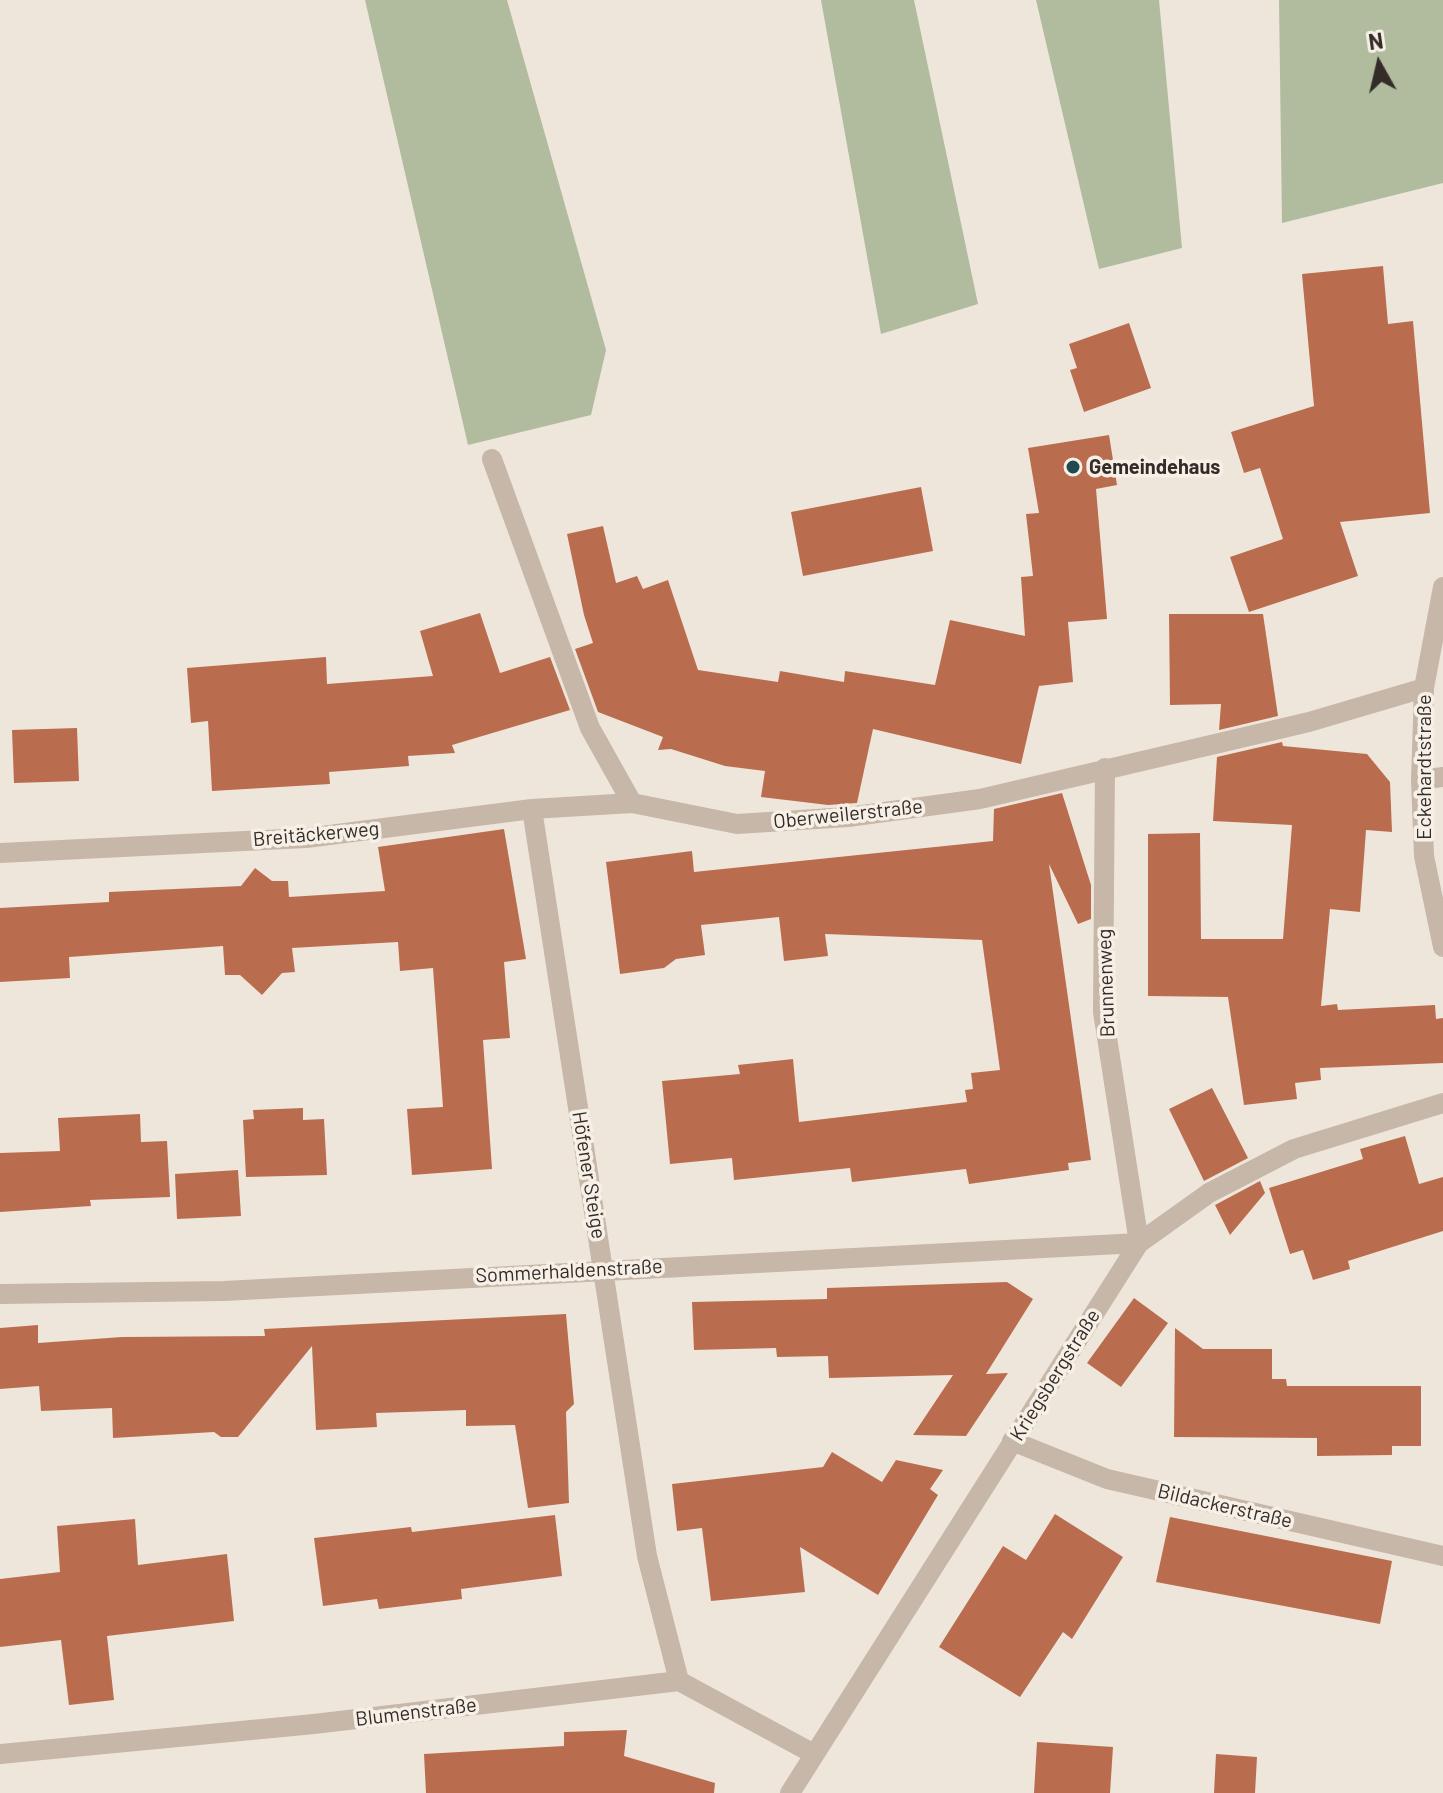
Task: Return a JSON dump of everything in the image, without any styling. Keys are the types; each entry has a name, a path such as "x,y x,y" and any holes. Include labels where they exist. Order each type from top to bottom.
{"street":[{"path":"492,459 590,728 632,803"},
{"name":"Eckehardtstraße","path":"1443,587 1424,688 1421,780 1424,856 1443,947"},
{"name":"Oberweilerstraße","path":"632,803 737,824 848,817 980,799 1309,722 1424,688"},
{"name":"Brunnenweg","path":"1105,768 1103,1012 1139,1243"},
{"path":"1421,780 1443,777"},
{"name":"Breitäckerweg","path":"0,853 306,838 532,809 632,803"},
{"name":"Höfener Steige","path":"532,809 647,1556 679,1681"},
{"name":"Kriegsbergstraße","path":"790,1793 1139,1243 1209,1193 1294,1149 1443,1103"},
{"name":"Sommerhaldenstraße","path":"0,1294 224,1291 604,1268 1139,1243"},
{"name":"Bildackerstraße","path":"1012,1441 1107,1479 1443,1556"},
{"path":"679,1681 814,1754"},
{"name":"Blumenstraße","path":"0,1754 314,1724 679,1681"}],"green space":[{"path":"365,0 507,0 606,350 591,415 468,445"},
{"path":"821,0 914,0 978,304 881,334"},
{"path":"1036,0 1159,0 1182,248 1099,269"},
{"path":"1279,0 1443,0 1443,183 1282,223"}],"building":[{"path":"1383,266 1388,324 1413,321 1430,513 1340,522 1358,576 1249,612 1230,557 1283,539 1260,468 1244,473 1231,432 1314,406 1302,274"},
{"path":"1129,323 1151,388 1084,412 1070,370 1077,368 1069,344"},
{"path":"1109,435 1117,485 1096,489 1107,619 1068,622 1073,682 1039,686 1021,764 873,729 857,803 828,805 761,797 765,771 725,766 671,749 658,750 663,737 598,712 575,649 593,643 567,534 603,526 616,583 637,576 643,589 668,580 698,670 778,682 780,671 844,682 845,671 935,685 950,620 1025,636 1021,577 1033,576 1026,514 1039,513 1028,448"},
{"path":"921,487 933,551 803,576 791,512"},
{"path":"480,613 500,673 550,657 570,710 452,745 455,753 408,756 409,766 329,772 330,784 212,791 208,721 191,723 187,668 326,657 327,684 433,676 420,631"},
{"path":"1169,614 1263,614 1278,716 1219,730 1221,704 1170,705"},
{"path":"77,728 79,781 14,783 12,730"},
{"path":"1282,742 1283,746 1367,754 1390,782 1392,832 1366,830 1360,912 1330,909 1321,1006 1337,1004 1338,1010 1435,1005 1436,1019 1443,1018 1443,1063 1320,1068 1321,1080 1295,1083 1297,1099 1244,1105 1228,997 1148,996 1148,834 1200,833 1201,939 1283,939 1292,825 1213,821 1217,757"},
{"path":"1062,793 1091,885 1091,919 1078,924 1049,864 1091,1160 1068,1163 1069,1170 969,1184 966,1169 852,1182 850,1168 734,1180 732,1158 670,1164 662,1081 740,1074 738,1065 793,1059 799,1122 967,1102 965,1090 973,1089 971,1073 1000,1070 982,940 825,934 828,956 784,961 779,917 701,925 705,955 676,959 664,968 620,974 606,862 692,851 694,872 993,841 994,809"},
{"path":"504,829 526,959 504,962 510,1038 483,1040 492,1169 412,1175 407,1109 443,1107 433,968 400,971 398,942 292,948 295,972 282,973 262,995 240,975 225,975 223,946 69,957 70,978 0,982 0,908 109,902 109,892 241,886 255,868 272,881 288,881 289,897 385,891 378,847"},
{"path":"1212,1088 1248,1158 1204,1181 1169,1109"},
{"path":"303,1108 303,1120 324,1119 327,1175 246,1177 243,1120 254,1119 253,1110"},
{"path":"140,1114 141,1142 167,1141 170,1197 90,1200 91,1206 0,1212 0,1153 60,1151 58,1118"},
{"path":"1405,1136 1419,1184 1443,1177 1443,1231 1348,1261 1350,1269 1313,1280 1303,1250 1290,1254 1269,1188 1363,1159 1360,1149"},
{"path":"238,1170 241,1216 177,1219 175,1174"},
{"path":"1260,1181 1265,1193 1230,1235 1215,1205"},
{"path":"1007,1282 1033,1299 986,1374 1008,1373 966,1436 913,1435 953,1375 829,1378 828,1356 777,1357 776,1348 694,1350 692,1302 827,1299 827,1288"},
{"path":"1134,1298 1168,1323 1121,1387 1087,1363"},
{"path":"566,1314 574,1404 566,1412 569,1503 528,1508 515,1425 466,1426 466,1410 376,1413 377,1427 316,1430 312,1346 238,1437 221,1437 214,1432 113,1438 112,1408 41,1411 39,1386 0,1389 0,1328 38,1325 38,1343 122,1337 265,1336 264,1329"},
{"path":"1175,1328 1203,1349 1272,1349 1272,1379 1286,1379 1287,1386 1421,1386 1421,1446 1392,1446 1392,1455 1317,1456 1317,1438 1174,1437"},
{"path":"832,1452 882,1482 896,1460 943,1470 930,1489 938,1495 878,1595 800,1547 805,1592 711,1601 702,1528 677,1531 672,1484 823,1467"},
{"path":"1055,1514 1123,1557 1072,1639 1063,1632 1020,1697 939,1647 1003,1546 1026,1560"},
{"path":"555,1515 562,1576 461,1589 462,1599 379,1609 377,1599 323,1606 314,1538 411,1527 412,1532"},
{"path":"1170,1517 1392,1561 1380,1624 1156,1582"},
{"path":"135,1519 138,1565 227,1554 234,1621 107,1636 114,1700 69,1705 61,1640 0,1647 0,1579 60,1572 57,1526"},
{"path":"627,1730 624,1756 715,1783 714,1793 426,1793 424,1754 564,1746 564,1732"},
{"path":"1037,1742 1113,1747 1110,1793 1034,1793"},
{"path":"1216,1754 1257,1757 1255,1793 1214,1793"}],"place":[{"name":"Gemeindehaus","path":"1073,467"}]}
